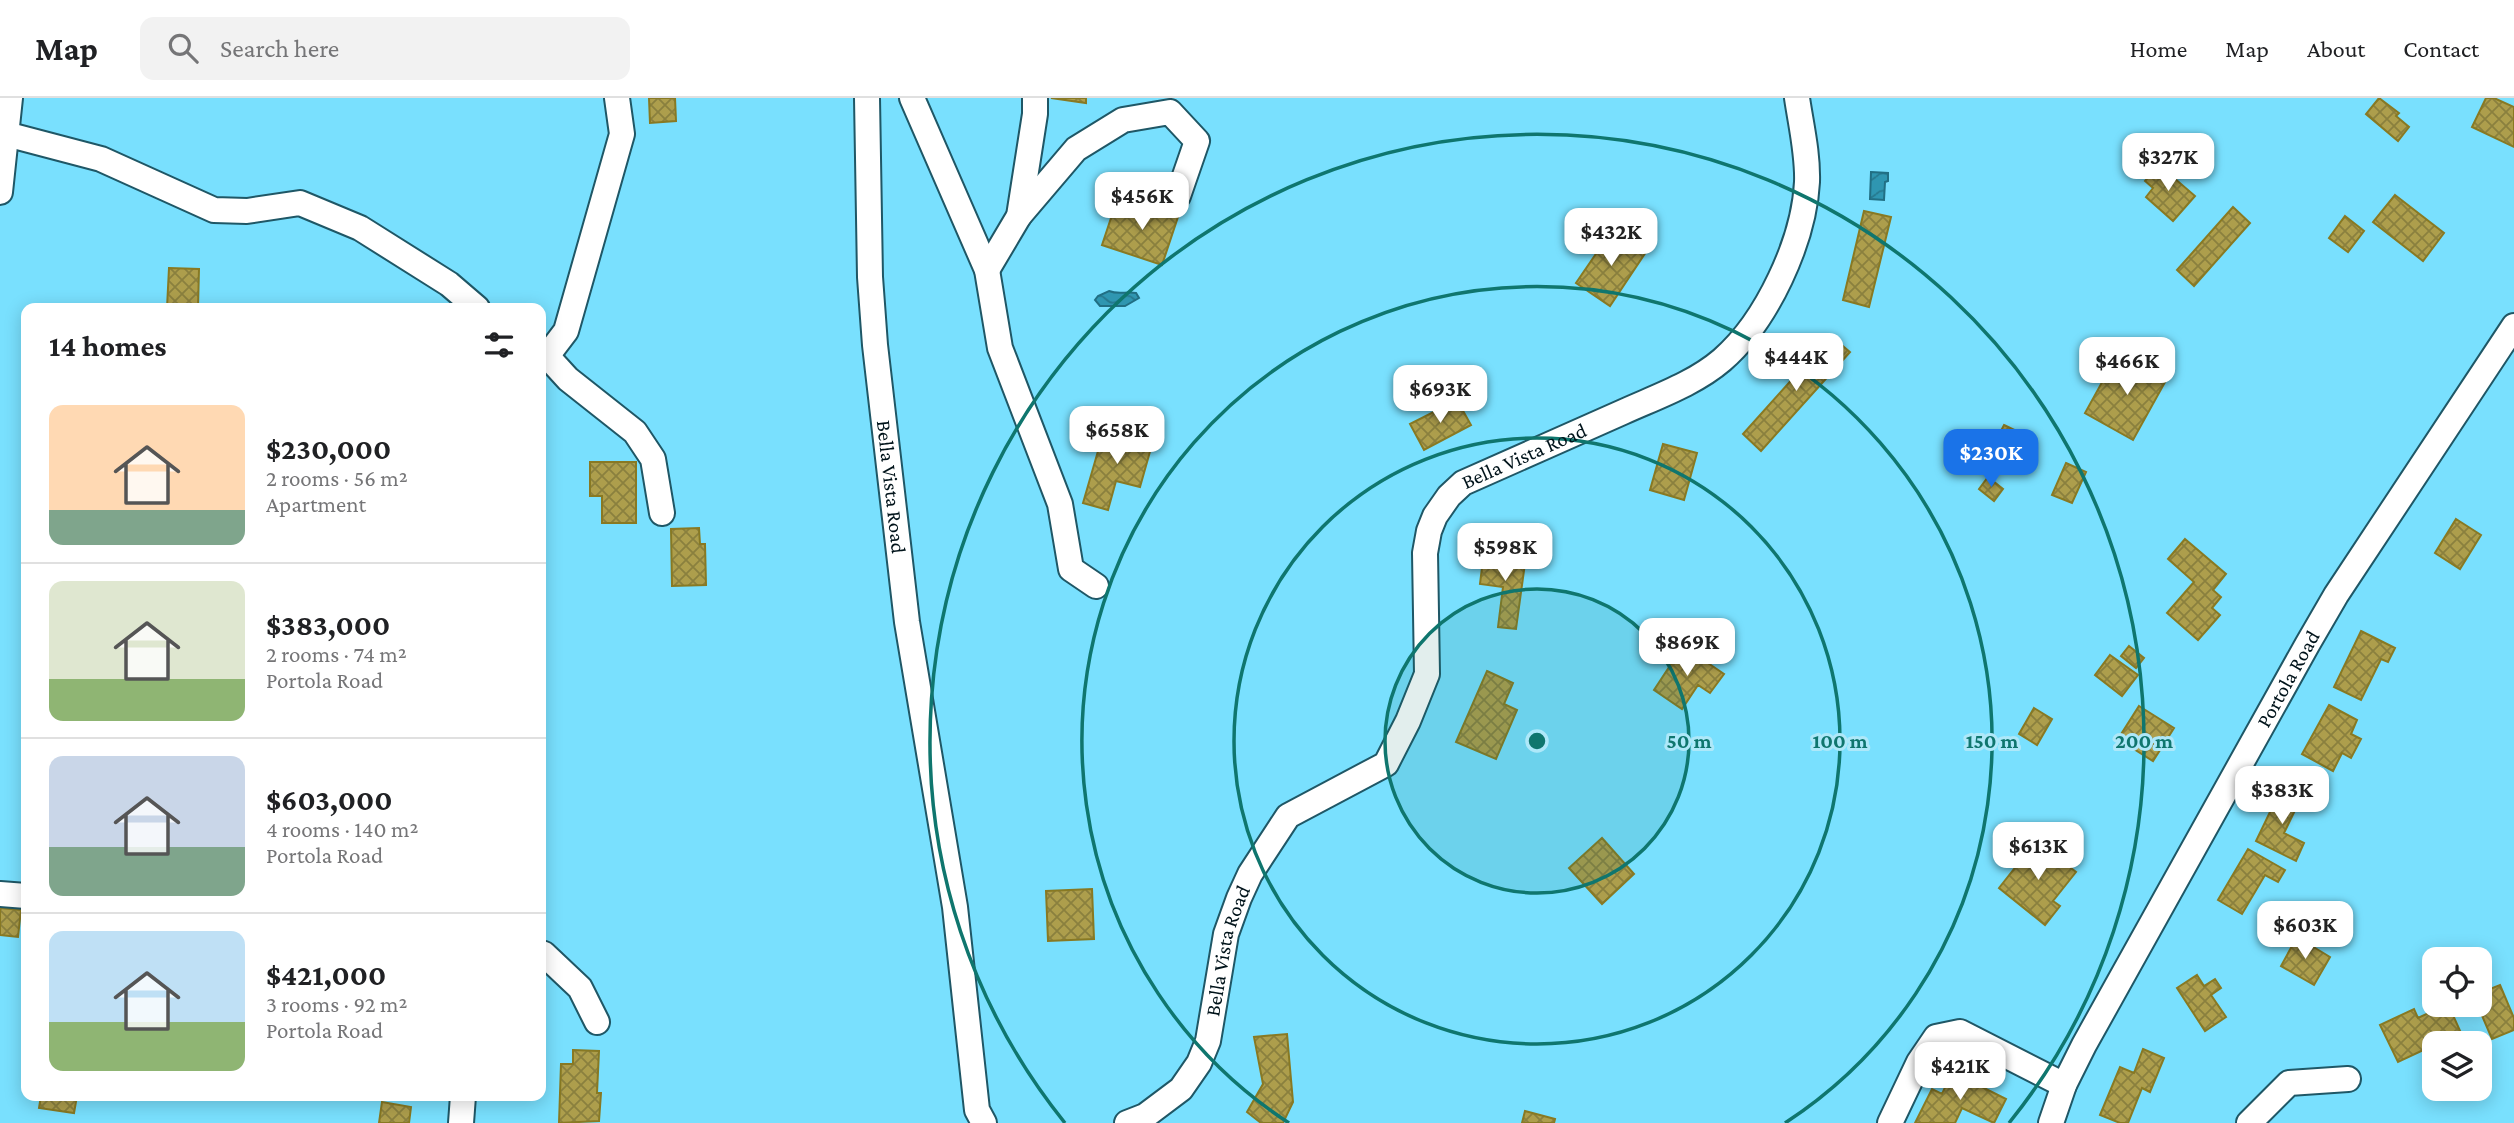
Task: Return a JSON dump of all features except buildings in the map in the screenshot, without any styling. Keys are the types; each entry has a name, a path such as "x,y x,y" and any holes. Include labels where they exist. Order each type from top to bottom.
{"street":[{"path":"0,192 10,98"},
{"path":"546,352 566,331 622,134 617,98"},
{"name":"Bella Vista Road","path":"867,98 870,277 875,345 906,622 955,907 977,1110 984,1123"},
{"path":"912,98 987,270 1000,348 1060,505 1071,569 1096,586"},
{"path":"1019,216 1035,114 1035,98"},
{"name":"Bella Vista Road","path":"1127,1123 1145,1116 1181,1089 1199,1063 1208,1041 1226,934 1250,874 1288,816 1386,764 1408,721 1427,674 1425,553 1429,531 1449,496 1463,483 1679,387 1721,361 1744,336 1779,281 1796,241 1805,207 1807,179 1797,98"},
{"path":"987,270 1019,216 1076,149 1123,120 1170,112 1196,141 1178,196"},
{"path":"6,134 101,159 214,211 247,211 300,203 360,228 449,284 471,303"},
{"name":"Portola Road","path":"2051,1123 2064,1085 2098,1021 2330,605 2514,326"},
{"path":"546,356 568,379 635,432 653,459 662,513"},
{"path":"0,894 21,896"},
{"path":"546,956 580,988 597,1022"},
{"path":"1890,1123 1919,1062 1936,1037 1960,1032 2064,1085"},
{"path":"2249,1123 2289,1083 2348,1079"},
{"path":"461,1123 463,1101"}],"water":[{"path":"1871,172 1888,173 1884,200 1870,199"},
{"path":"1109,291 1136,293 1139,298 1125,306 1100,306 1095,300"}]}
